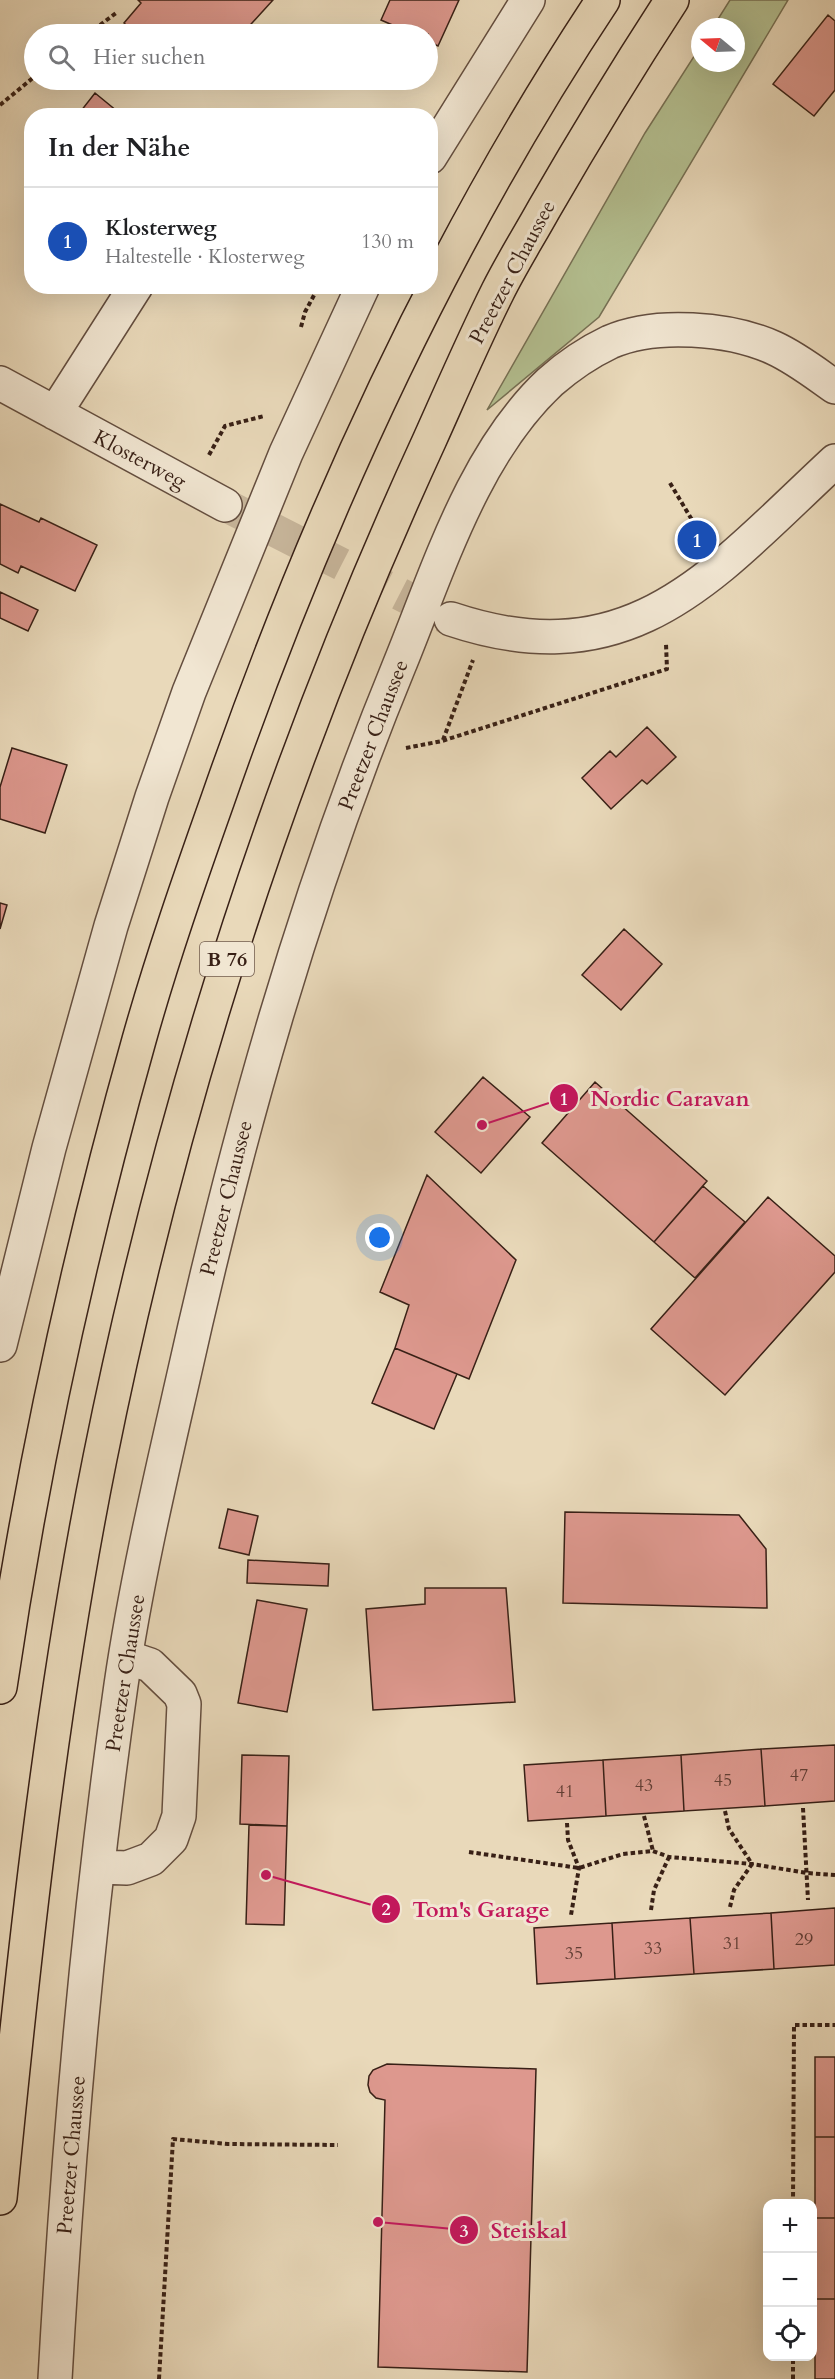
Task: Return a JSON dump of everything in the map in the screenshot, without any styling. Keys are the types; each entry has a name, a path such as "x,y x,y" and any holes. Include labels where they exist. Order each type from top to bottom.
{"highway":[{"name":"B 76","path":"438,283 540,98 603,0"},
{"name":"Preetzer Chaussee","path":"0,2198 38,1849 53,1732 82,1554 100,1456 127,1335 190,1081 213,1004 321,690 394,517 500,288 601,111 672,0"},
{"name":"B 76","path":"0,1687 41,1440 85,1244 140,1036 177,916 241,733 302,575 390,379 432,294"}],"street":[{"path":"438,142 528,0"},
{"path":"55,413 131,294"},
{"path":"2,1327 111,926 178,723 286,453 359,294"},
{"name":"Preetzer Chaussee","path":"55,2379 86,1976 126,1658 166,1448 232,1175 276,1012 361,759 452,536 481,473 512,425 554,379 585,356 614,340 646,332 679,331 714,332 748,338 799,361 835,387"},
{"name":"Klosterweg","path":"0,383 225,505"},
{"path":"450,620 485,631 531,637 568,637 601,632 635,622 665,608 696,587 835,461"},
{"path":"99,1867 127,1868 151,1859 171,1839 179,1816 184,1704 180,1694 150,1665 126,1658"}],"path":[{"path":"101,24 116,13"},
{"path":"0,105 24,85"},
{"path":"192,487 225,426 268,415"},
{"path":"670,483 720,566"},
{"path":"399,749 442,741 667,669 665,608"},
{"path":"442,741 485,631"},
{"path":"803,1808 808,1900"},
{"path":"725,1811 729,1829 752,1864"},
{"path":"645,1816 653,1851"},
{"path":"567,1823 568,1840 579,1868 571,1915"},
{"path":"469,1852 579,1868 623,1854 653,1851 669,1857 752,1864 835,1875"},
{"path":"651,1910 654,1890 669,1857"},
{"path":"730,1907 734,1890 752,1864"},
{"path":"794,2199 794,2025 835,2025"},
{"path":"159,2379 173,2139 228,2144 338,2145"},
{"path":"793,2361 793,2379"}],"green space":[{"path":"730,0 788,0 599,317 487,410 645,133 691,61 691,72 745,72 745,18 719,18"}],"building":[{"path":"138,0 273,0 251,24 125,24 141,3"},
{"path":"390,0 459,0 438,46 438,24 390,24 381,20"},
{"path":"828,15 835,21 835,90 814,116 773,84"},
{"path":"95,93 113,108 83,108"},
{"path":"0,504 39,522 41,518 97,545 75,591 21,566 18,573 0,564"},
{"path":"0,592 38,610 28,631 0,618"},
{"path":"647,727 676,757 647,784 642,780 611,809 582,778 610,751 616,757"},
{"path":"12,748 67,765 45,833 0,819 0,787"},
{"path":"0,903 7,905 0,929"},
{"path":"624,929 662,964 621,1010 582,975"},
{"path":"483,1077 530,1117 481,1173 435,1132"},
{"path":"595,1082 707,1181 654,1242 542,1143"},
{"path":"427,1175 516,1260 469,1379 395,1348 409,1305 380,1292"},
{"path":"703,1186 745,1222 695,1278 654,1242"},
{"path":"768,1197 835,1256 835,1272 725,1395 651,1329"},
{"path":"395,1348 457,1374 434,1429 372,1403"},
{"path":"228,1509 258,1516 249,1555 219,1548"},
{"path":"565,1512 739,1515 766,1549 767,1608 563,1603"},
{"path":"248,1560 329,1564 328,1586 247,1583"},
{"path":"425,1588 506,1588 515,1702 373,1710 366,1609 425,1604"},
{"path":"257,1600 307,1609 287,1712 238,1703"},
{"path":"835,1745 835,1801 765,1806 761,1749"},
{"path":"761,1749 765,1806 684,1811 681,1755"},
{"path":"242,1755 289,1756 287,1826 240,1824"},
{"path":"681,1755 684,1811 606,1816 603,1760"},
{"path":"603,1760 606,1816 528,1821 524,1765"},
{"path":"249,1825 287,1826 284,1925 246,1924"},
{"path":"835,1908 835,1965 774,1969 771,1913"},
{"path":"771,1913 774,1969 694,1974 690,1918"},
{"path":"690,1918 694,1974 615,1979 612,1923"},
{"path":"612,1923 615,1979 537,1984 534,1928"},
{"path":"815,2057 835,2057 835,2137 815,2137"},
{"path":"387,2064 536,2069 527,2372 378,2367 385,2100 376,2098 370,2092 368,2085 369,2076 373,2070"},
{"path":"815,2137 835,2137 835,2218 817,2218 817,2199 815,2199"},
{"path":"817,2218 835,2218 835,2299 817,2299"},
{"path":"817,2299 835,2299 835,2379 815,2379"}],"tunnel":[{"path":"225,505 449,619"}],"place":[{"name":"Klosterweg","path":"697,540"},
{"name":"Nordic Caravan","path":"482,1125"},
{"name":"Tom's Garage","path":"266,1875"},
{"name":"Steiskal","path":"378,2222"}]}
